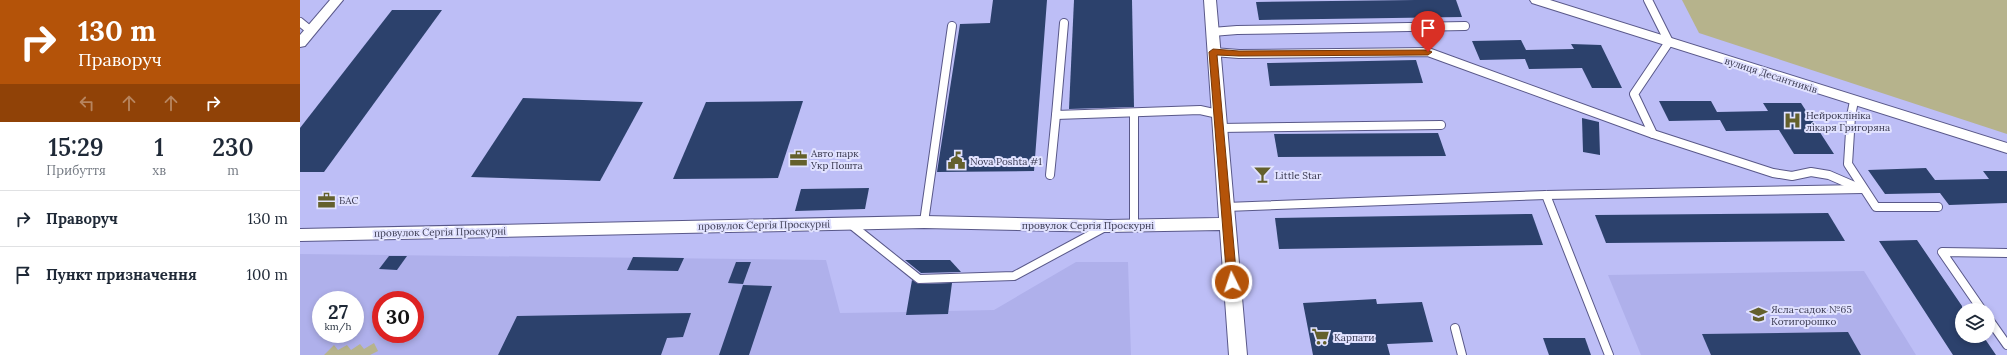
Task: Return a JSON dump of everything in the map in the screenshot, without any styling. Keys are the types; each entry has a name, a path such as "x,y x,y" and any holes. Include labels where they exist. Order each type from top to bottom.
{"street":[{"path":"300,43 337,0"},
{"path":"1210,0 1238,355"},
{"name":"вулиця Десантників","path":"1536,0 2007,148"},
{"name":"провулок Сергія Проскурні","path":"300,235 924,222 1108,226 1228,224"}],"lane":[{"path":"1648,0 1669,42 1634,94 1653,134"},
{"path":"300,22 311,31"},
{"path":"1050,175 1064,23"},
{"path":"924,222 952,26"},
{"path":"1212,32 1237,30 1466,26"},
{"path":"1213,52 1239,54 1428,52 1653,134 1773,173 1792,176 1811,172 1829,175 1863,189"},
{"path":"1854,101 1851,116 1848,164 1876,207 1938,207"},
{"path":"1056,116 1200,110 1219,121 1441,125"},
{"path":"1134,112 1134,226"},
{"path":"1226,207 1546,195 1863,189"},
{"path":"1546,195 1609,355"},
{"path":"849,223 919,279 1014,276 1108,226"},
{"path":"1977,303 1942,252 2007,253"},
{"path":"1455,328 1462,355"},
{"path":"1995,328 2007,345"}],"shaded area":[{"path":"1682,0 2007,0 2007,134 1699,33"},
{"path":"300,254 826,260 840,313 907,312 907,315 947,314 948,311 994,310 1076,262 1128,262 1131,355 300,355"},
{"name":"Ясла-садок №65 Котигорошко","path":"1864,271 1916,355 1641,355 1608,275"},
{"path":"374,343 378,351 370,355 324,355 334,345 338,350 347,345 351,350 360,344 364,349"}],"building":[{"path":"993,0 1047,0 1034,171 937,172 960,24 990,23"},
{"path":"1074,0 1132,0 1134,107 1069,109"},
{"path":"1456,0 1462,17 1259,20 1256,2"},
{"path":"392,10 442,10 324,172 300,172 300,128"},
{"path":"1521,40 1526,50 1574,49 1571,44 1601,45 1622,88 1592,88 1582,68 1529,69 1525,59 1480,60 1472,41"},
{"path":"1416,60 1423,83 1270,86 1267,63"},
{"path":"523,98 643,102 600,181 471,177"},
{"path":"803,101 778,178 673,179 706,102"},
{"path":"1659,101 1711,101 1717,112 1768,111 1763,103 1801,103 1834,154 1794,154 1779,130 1726,131 1720,120 1669,121"},
{"path":"1582,118 1599,122 1600,155 1583,152"},
{"path":"1438,133 1446,156 1278,157 1274,134"},
{"path":"1926,168 1935,180 1989,179 1983,171 2007,171 2007,203 1949,205 1940,193 1885,194 1868,170"},
{"path":"869,188 865,209 795,211 801,189"},
{"path":"1828,213 1845,241 1606,243 1595,215"},
{"path":"1532,214 1543,245 1279,249 1275,218"},
{"path":"1917,240 1960,303 1955,303 1955,343 1988,343 1996,355 1953,355 1879,241"},
{"path":"389,256 407,256 397,270 379,269"},
{"path":"633,257 684,258 678,271 627,270"},
{"path":"905,260 950,260 961,272 921,273"},
{"path":"736,262 751,262 743,284 728,283"},
{"path":"912,280 919,284 952,283 948,314 906,315"},
{"path":"743,285 772,286 749,355 719,355"},
{"path":"1376,299 1377,304 1422,302 1433,342 1387,344 1390,355 1313,355 1303,303"},
{"path":"691,313 683,337 667,338 661,355 498,355 517,316"},
{"path":"1848,332 1861,355 1711,355 1702,334"},
{"path":"1543,338 1585,338 1591,355 1549,355"}],"place":[{"name":"Нейроклініка лікаря Григоряна","path":"1793,121"},
{"name":"Авто парк Укр Пошта","path":"798,159"},
{"name":"Nova Poshta #1","path":"957,161"},
{"name":"Little Star","path":"1262,175"},
{"name":"БАС","path":"326,200"},
{"name":"Ясла-садок №65 Котигорошко","path":"1758,315"},
{"name":"Карпати","path":"1321,337"}],"route":[{"path":"1232,282 1213,52 1239,54 1428,52"}]}
